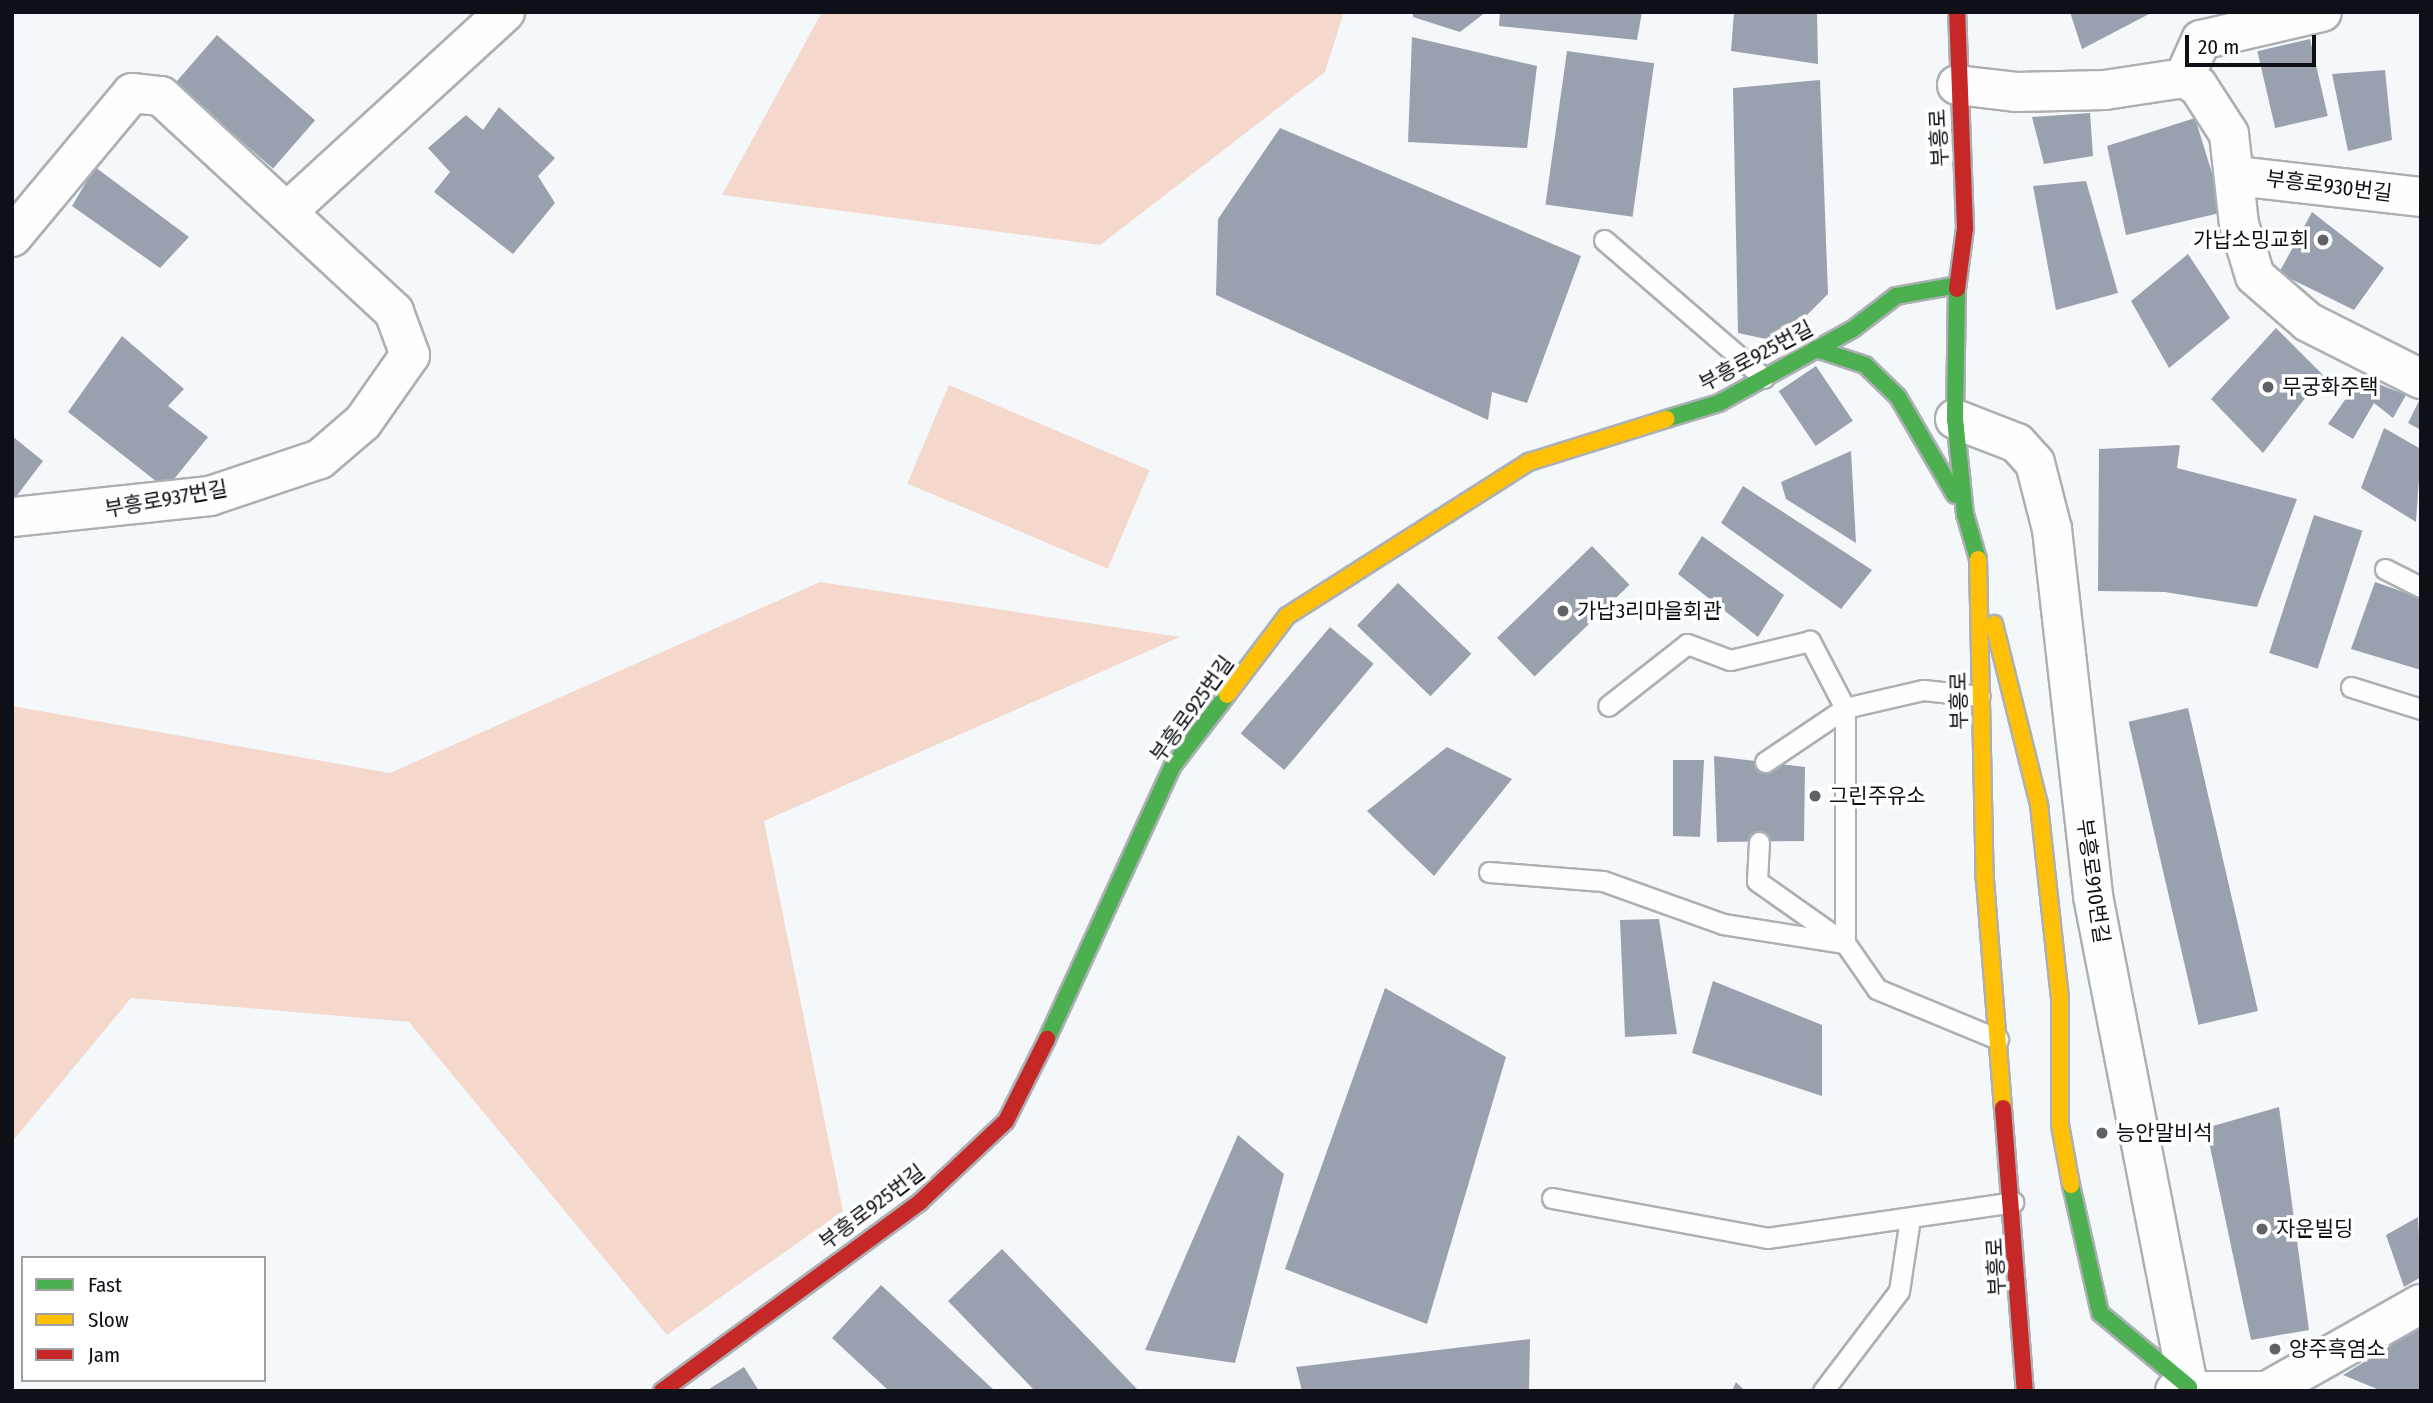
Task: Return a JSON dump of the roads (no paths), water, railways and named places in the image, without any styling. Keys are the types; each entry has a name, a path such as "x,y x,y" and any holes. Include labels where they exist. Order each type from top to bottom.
{"main road":[{"name":"부흥로","path":"1957,12 1957,85 1965,228 1957,285 1955,419 1965,514 1978,561 1980,696 1998,1039 2013,1202 2025,1391"},
{"name":"부흥로925번길","path":"663,1391 920,1202 1006,1121 1094,945 1172,767 1287,616 1529,461 1719,403 1816,349 1896,296 1957,285"},
{"path":"1816,349 1865,365 1898,397 1965,514"},
{"path":"1978,561 2039,805 2060,999 2060,1125 2085,1261 2100,1313 2184,1390"}],"street":[{"path":"289,210 505,12"},
{"path":"1957,85 2016,92 2105,90 2184,78 2201,40 2322,12"},
{"name":"부흥로930번길","path":"2184,78 2210,97 2229,134 2237,176 2239,224 2255,276 2308,322 2421,379"},
{"name":"부흥로937번길","path":"12,237 132,93 161,96 289,210 394,312 410,355 363,422 320,459 210,496 12,517"},
{"name":"부흥로930번길","path":"2237,176 2421,197"},
{"name":"부흥로910번길","path":"1955,419 2017,443 2035,463 2052,529 2093,896 2184,1390"},
{"path":"2184,1390 2264,1391 2421,1304"}],"lane":[{"path":"1604,240 1764,378"},
{"path":"2385,569 2421,587"},
{"path":"1608,706 1688,644 1730,660 1810,641 1845,708 1845,943"},
{"path":"2351,687 2421,709"},
{"path":"1765,762 1845,708 1923,690 1980,696"},
{"path":"1759,842 1757,881 1845,943 1877,989 1998,1039"},
{"path":"1489,872 1604,881 1723,924 1845,943"},
{"path":"1552,1198 1767,1238 2013,1202"},
{"path":"1823,1391 1899,1291 1910,1218"}],"place":[{"name":"가납소밍교회","path":"2323,240"},
{"name":"무궁화주택","path":"2268,387"},
{"name":"가납3리마을회관","path":"1563,611"},
{"name":"그린주유소","path":"1815,796"},
{"name":"능안말비석","path":"2102,1133"},
{"name":"자운빌딩","path":"2262,1229"},
{"name":"양주흑염소","path":"2275,1349"}]}
